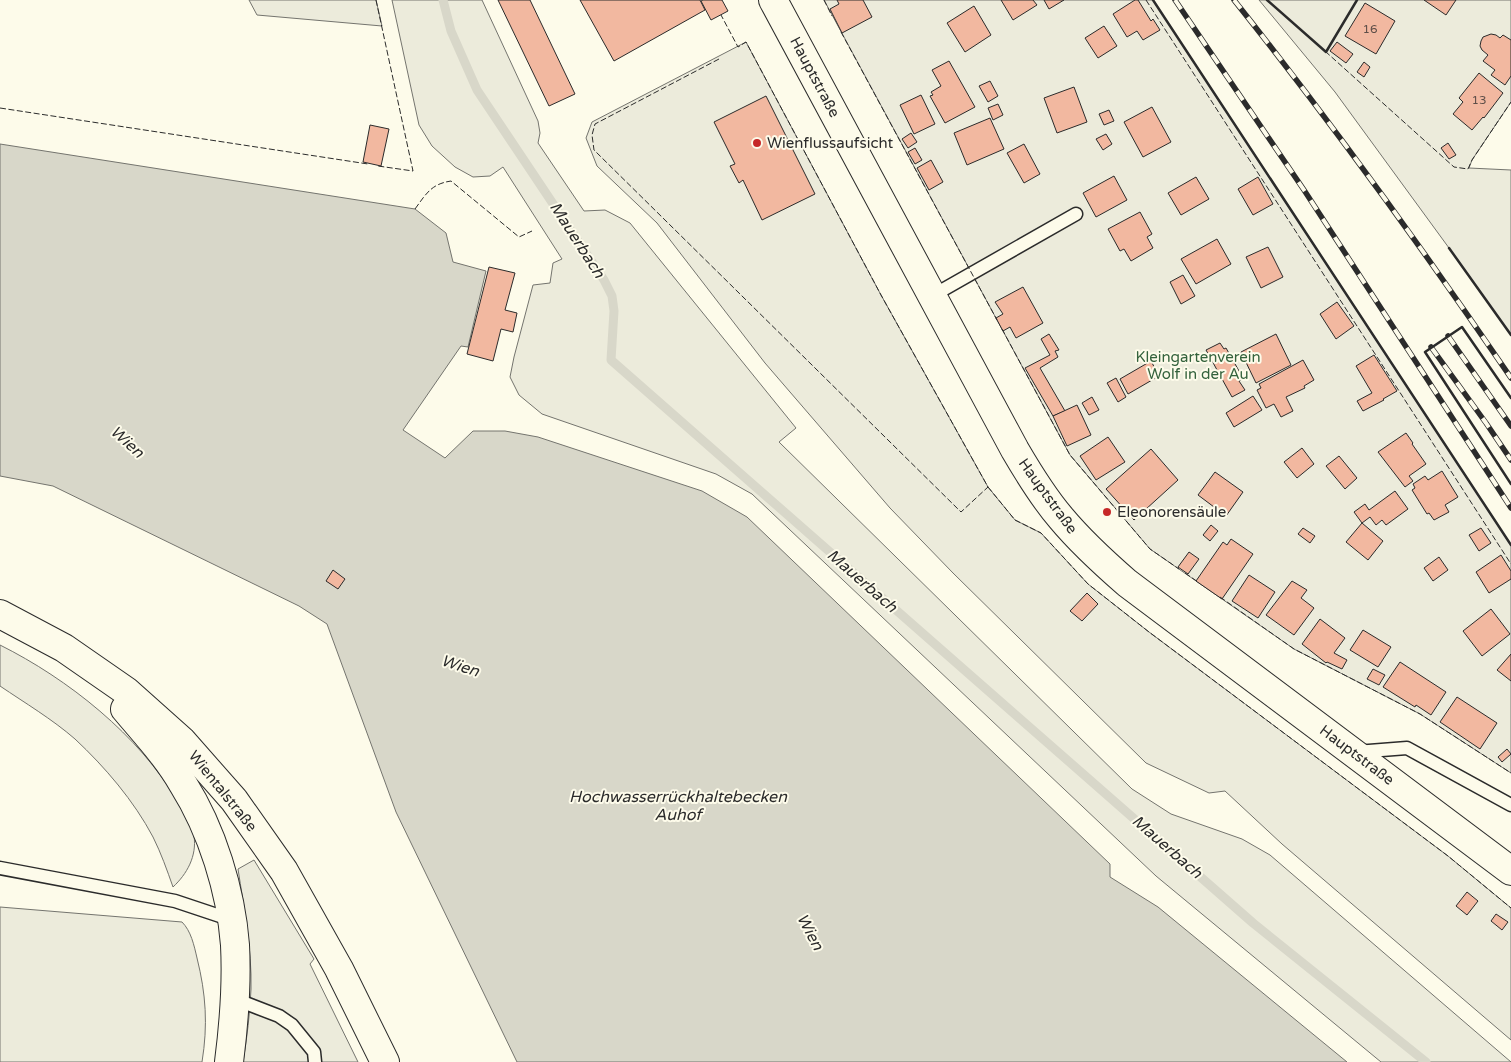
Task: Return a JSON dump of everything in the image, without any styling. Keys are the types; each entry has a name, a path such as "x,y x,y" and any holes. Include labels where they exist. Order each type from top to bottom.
{"main road":[{"name":"Hauptstraße","path":"773,0 1015,450 1039,489 1060,517 1080,540 1127,583 1511,870"},
{"name":"Wientalstraße","path":"0,614 64,648 126,691 182,741 234,800 284,872 338,969 385,1062"},
{"path":"64,648 120,704 163,754 184,784 202,819 217,856 232,920 235,944 235,999 229,1062"}],"lane":[{"path":"932,296 1076,214"},
{"path":"1354,752 1407,748 1511,805"},
{"path":"0,868 175,901 232,920"},
{"path":"235,999 279,1016 292,1025 314,1052 316,1062"}],"green space":[{"path":"249,0 376,0 382,26 257,15"},
{"path":"392,0 482,0 538,121 540,133 538,143 584,211 605,210 630,223 796,428 779,442 1132,789 1171,814 1242,839 1270,855 1511,1062 1381,1062 1156,876 752,494 716,474 542,414 519,395 510,377 533,285 550,283 553,263 562,259 503,167 490,176 473,177 455,167 432,146 419,125"},
{"name":"Kleingartenverein Wolf in der Au","path":"824,0 1153,0 1511,545 1511,773 1420,714 1294,649 1150,549 1070,455"},
{"path":"1259,0 1511,0 1511,102 1472,160 1469,168 1511,170 1511,335 1335,92"},
{"path":"746,42 881,295 988,487 1015,520 1041,533 1088,584 1149,632 1448,856 1511,908 1511,1040 1282,844 1225,791 1209,793 1146,763 953,573 890,508 765,363 657,223 597,166 586,138 592,122"},
{"path":"0,645 51,674 100,711 143,754 162,777 192,827 195,843 187,870 173,887 153,837 137,810 108,773 75,739 48,718 0,686"},
{"path":"254,860 314,959 310,964 358,1062 243,1062 249,1016 251,974 247,929 238,869"},
{"path":"0,907 182,922 192,938 202,984 205,1022 202,1062 0,1062"}],"water":[{"name":"Hochwasserrückhaltebecken Auhof","path":"0,144 415,209 446,233 453,262 486,271 468,347 461,346 403,430 445,458 473,431 505,431 538,437 702,491 747,517 1110,864 1110,877 1158,907 1347,1062 517,1062 396,812 327,624 299,606 53,486 0,476"}],"building":[{"path":"498,0 530,0 575,94 549,106"},
{"path":"580,0 700,0 705,10 614,61"},
{"path":"722,0 728,11 711,20 701,1"},
{"path":"837,0 863,0 872,17 842,33 830,9 839,4"},
{"path":"1001,0 1033,0 1037,5 1013,20"},
{"path":"1044,0 1064,0 1049,9"},
{"path":"1138,0 1151,21 1153,19 1160,30 1143,40 1137,31 1127,37 1113,14"},
{"path":"1424,0 1456,0 1446,15"},
{"path":"1365,3 1395,21 1376,54 1345,36"},
{"path":"974,6 991,35 965,52 947,23"},
{"path":"1104,26 1117,46 1098,58 1085,38"},
{"path":"1491,34 1500,38 1503,35 1511,40 1511,76 1505,85 1491,75 1495,70 1483,61 1488,55 1480,46 1481,41 1483,37"},
{"path":"1337,42 1353,54 1346,63 1330,51"},
{"path":"949,61 975,107 945,123 930,96 933,95 931,92 941,86 932,70"},
{"path":"1364,62 1370,67 1364,77 1357,72"},
{"path":"1479,73 1503,93 1472,130 1453,114 1463,102 1459,98"},
{"path":"990,81 998,96 988,102 979,86"},
{"path":"1074,87 1087,122 1057,133 1044,98"},
{"path":"921,95 935,124 914,134 900,105"},
{"name":"Wienflussaufsicht","path":"766,96 815,194 762,220 743,180 739,183 730,166 735,164 714,122"},
{"path":"998,104 1003,115 993,120 988,108"},
{"path":"1152,107 1171,142 1143,157 1124,122"},
{"path":"1109,110 1114,121 1104,125 1099,114"},
{"path":"990,118 1004,149 967,165 954,133"},
{"path":"370,125 389,129 381,166 363,162"},
{"path":"911,133 917,142 908,148 902,139"},
{"path":"1106,134 1112,144 1103,150 1096,139"},
{"path":"1448,143 1456,155 1449,159 1441,148"},
{"path":"1024,144 1040,174 1024,183 1007,153"},
{"path":"915,148 922,160 915,164 908,152"},
{"path":"931,160 943,182 929,190 917,168"},
{"path":"1114,176 1127,200 1096,217 1083,193"},
{"path":"1196,177 1209,199 1181,215 1168,193"},
{"path":"1258,177 1273,204 1253,215 1238,189"},
{"path":"1140,212 1152,234 1147,237 1153,248 1131,261 1124,249 1120,251 1108,229"},
{"path":"1217,239 1231,264 1196,284 1181,259"},
{"path":"1268,247 1283,277 1261,288 1246,257"},
{"path":"489,267 515,273 505,310 517,313 513,332 501,329 493,361 467,354"},
{"path":"1183,275 1195,296 1181,304 1170,282"},
{"path":"1023,287 1043,323 1016,338 1010,327 1003,331 996,318 1003,314 995,302"},
{"path":"1337,302 1354,326 1336,339 1320,314"},
{"path":"1049,334 1059,350 1055,351 1058,357 1040,368 1065,411 1053,416 1025,368 1050,355 1041,339"},
{"path":"1276,334 1291,365 1256,383 1241,352"},
{"path":"1220,343 1224,349 1226,348 1243,378 1239,381 1245,390 1232,397 1206,350"},
{"path":"1374,355 1397,391 1363,411 1357,401 1372,393 1356,366"},
{"path":"1303,360 1314,380 1304,386 1305,388 1286,397 1293,411 1281,417 1274,404 1266,408 1257,390 1261,388 1259,384"},
{"path":"1151,361 1159,376 1128,394 1120,379"},
{"path":"1116,378 1126,397 1118,402 1107,383"},
{"path":"1253,396 1262,410 1234,427 1226,413"},
{"path":"1092,397 1099,410 1089,415 1082,403"},
{"path":"1077,405 1091,435 1067,446 1053,416"},
{"path":"1406,433 1426,464 1409,476 1413,481 1405,487 1378,452"},
{"path":"1108,437 1125,462 1096,480 1080,456"},
{"path":"1302,448 1314,464 1297,478 1284,462"},
{"path":"1151,449 1178,480 1134,520 1106,489"},
{"path":"1339,456 1357,478 1345,489 1326,466"},
{"path":"1442,471 1458,497 1445,505 1449,512 1434,520 1429,513 1427,514 1412,490 1415,488 1413,484 1425,476 1428,480"},
{"path":"1215,472 1243,492 1226,516 1198,495"},
{"path":"1395,491 1408,509 1386,525 1382,520 1376,525 1370,517 1362,523 1354,512 1365,504 1369,510"},
{"path":"1362,523 1383,541 1368,560 1346,542"},
{"path":"1211,525 1218,531 1210,541 1203,535"},
{"path":"1303,528 1315,536 1310,543 1298,534"},
{"path":"1481,528 1491,543 1479,551 1469,535"},
{"path":"1231,539 1253,554 1222,599 1196,581 1223,542 1227,545"},
{"path":"1189,552 1199,559 1188,574 1178,567"},
{"path":"1501,555 1511,571 1511,579 1489,593 1476,572"},
{"path":"1439,557 1448,570 1433,581 1424,568"},
{"path":"333,570 345,579 338,589 326,581"},
{"path":"1249,575 1275,592 1258,618 1232,601"},
{"path":"1292,581 1307,590 1301,598 1314,608 1294,635 1266,615"},
{"path":"1087,593 1098,604 1082,621 1070,611"},
{"path":"1491,609 1510,634 1482,656 1463,631"},
{"path":"1320,619 1345,638 1334,653 1347,660 1342,669 1326,663 1302,644"},
{"path":"1363,630 1391,647 1378,667 1350,650"},
{"path":"1511,654 1511,681 1497,670"},
{"path":"1400,662 1446,692 1431,715 1383,687"},
{"path":"1373,669 1385,675 1379,685 1367,679"},
{"path":"1457,697 1497,723 1480,749 1440,722"},
{"path":"1507,749 1511,754 1502,762 1498,757"},
{"path":"1467,892 1478,901 1467,915 1456,906"},
{"path":"1496,914 1508,922 1502,930 1491,921"}],"waterway":[{"name":"Mauerbach","path":"443,0 451,31 477,90 604,280 612,296 614,311 611,360 1253,923 1426,1062"}],"railway":[{"path":"1175,0 1304,190 1511,508"},
{"path":"1234,0 1376,186 1511,378"},
{"path":"1448,336 1511,426"},
{"path":"1431,347 1511,460"}],"fence":[{"path":"376,0 413,171 378,166"},
{"path":"824,0 832,16"},
{"path":"1146,0 1511,564"},
{"path":"1357,0 1326,52 1454,167 1468,169 1511,102"},
{"path":"719,59 595,124 592,135 594,150 961,512 988,487 881,295 746,42 738,47 721,15"},
{"path":"841,32 997,320"},
{"path":"0,108 368,164"},
{"path":"415,209 434,187 451,181 519,237 532,231"},
{"path":"1002,329 1070,455 1150,549 1179,569"},
{"path":"988,487 1015,520 1041,533 1088,584 1149,632 1448,856 1511,908"},
{"path":"1185,573 1198,582"},
{"path":"1220,597 1294,649 1420,714 1511,773"}],"wall":[{"path":"1153,0 1511,545"},
{"path":"1267,0 1326,52 1357,0"},
{"path":"1449,248 1511,335"},
{"path":"1511,398 1462,327 1425,352 1511,484"}],"place":[{"name":"Wienflussaufsicht","path":"757,143"},
{"name":"Eleonorensäule","path":"1107,512"}],"water label":[{"name":"Wien","path":"127,442"},
{"name":"Wien","path":"460,666"},
{"name":"Wien","path":"810,932"}]}
